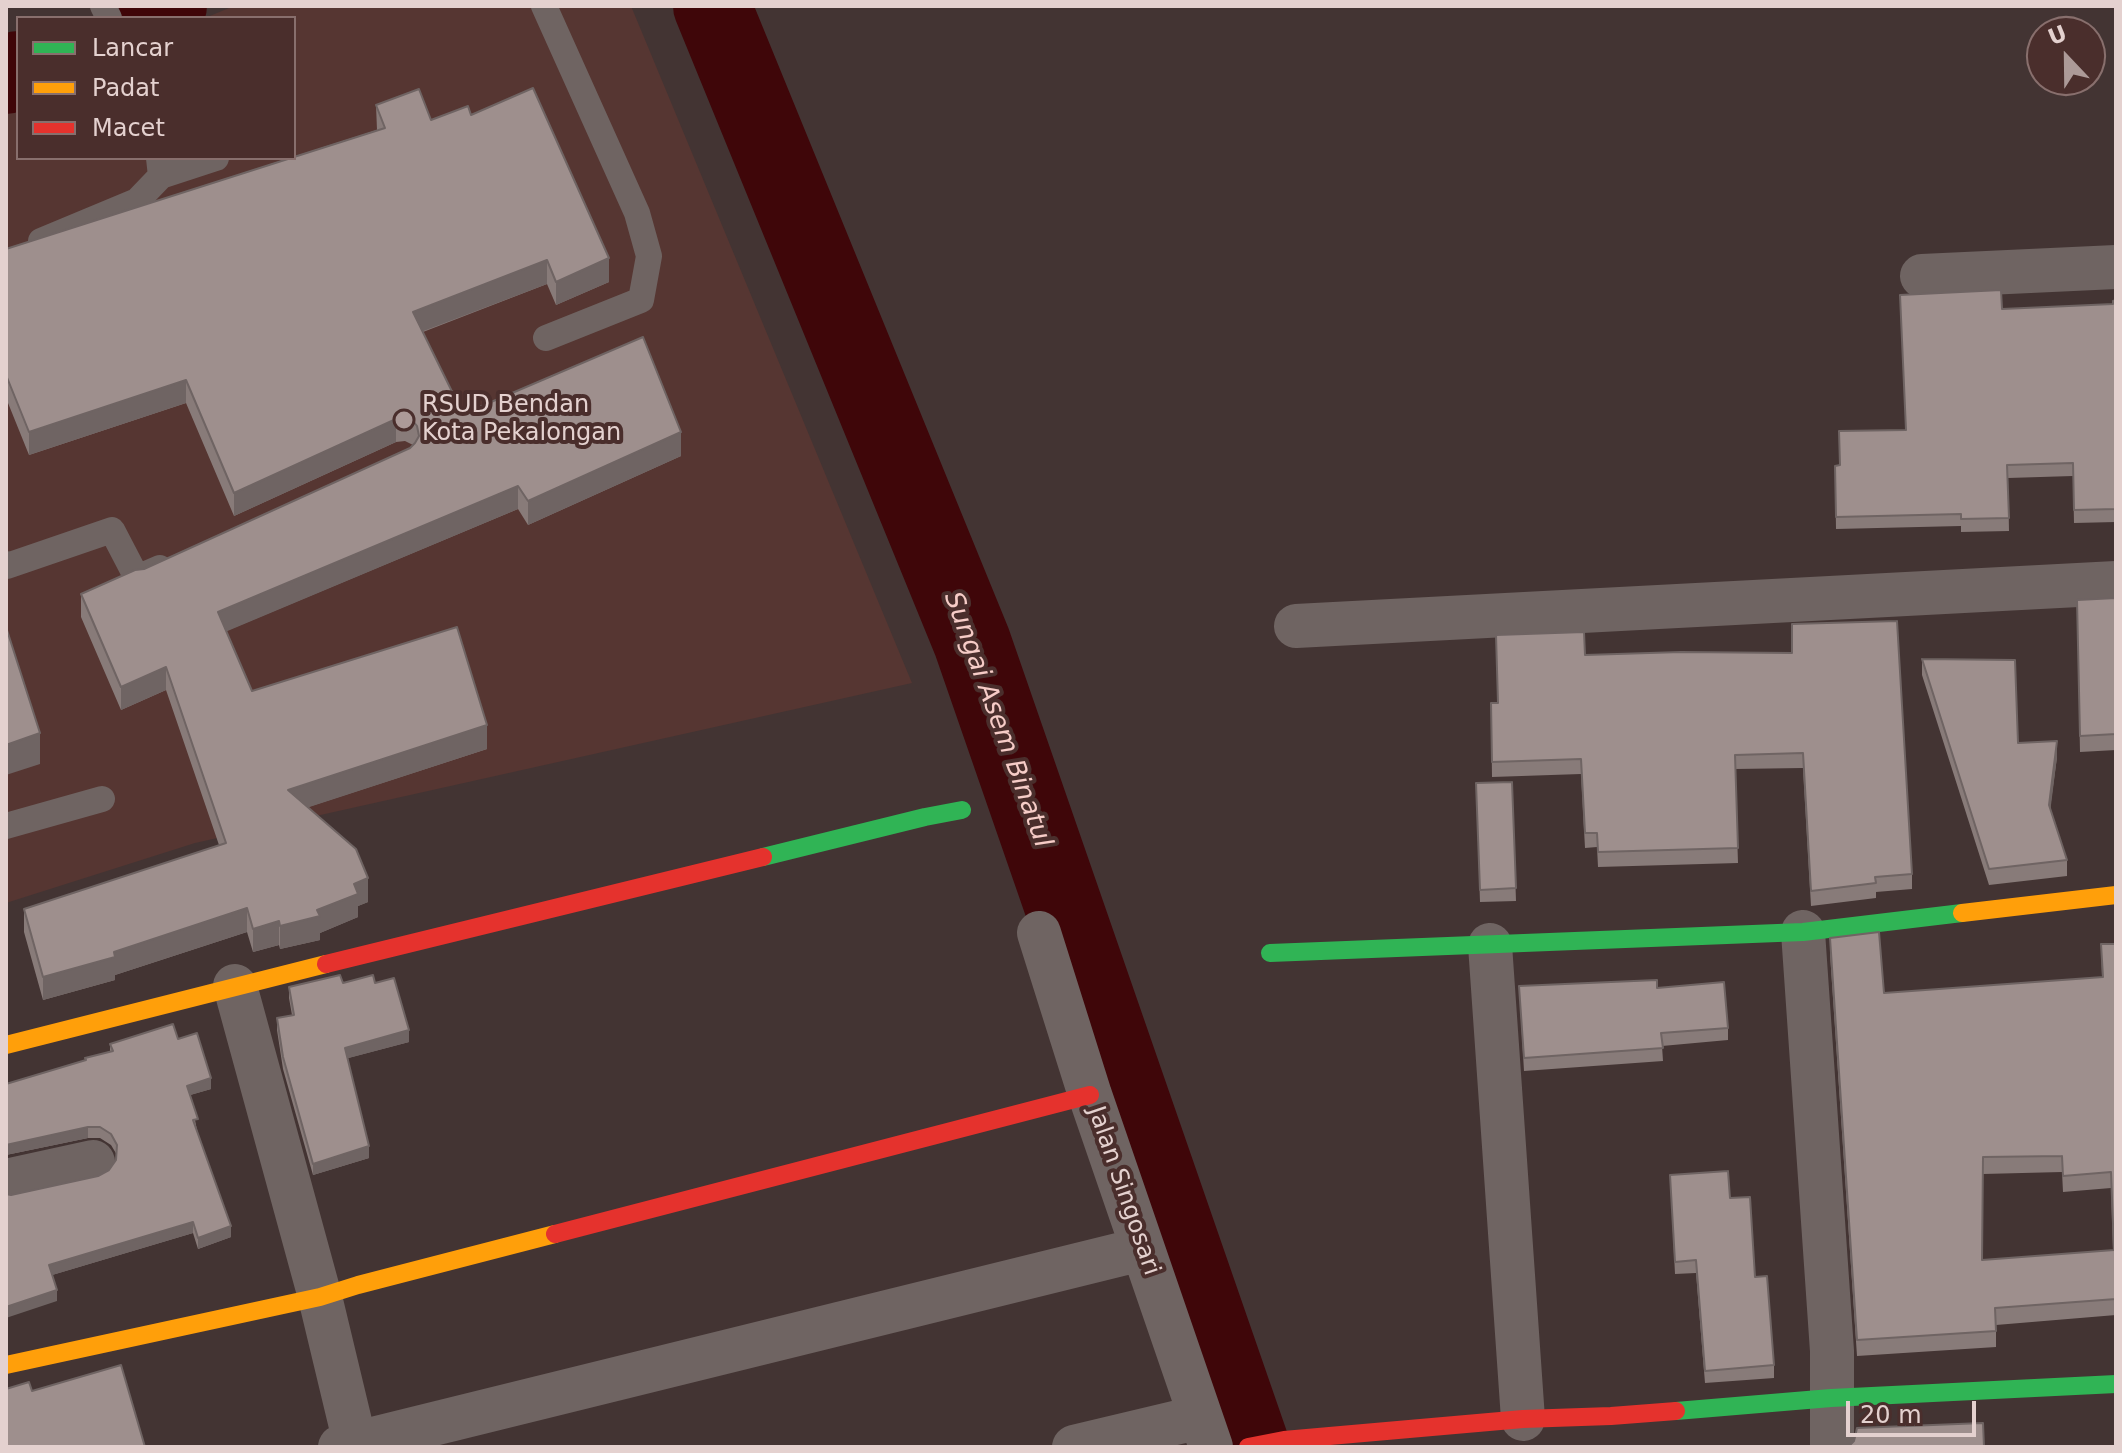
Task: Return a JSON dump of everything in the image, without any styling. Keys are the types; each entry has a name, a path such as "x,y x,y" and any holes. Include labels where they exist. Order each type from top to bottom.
{"street":[{"path":"1922,276 2116,267"},
{"path":"1296,626 2116,583"},
{"path":"6,1045 894,824 962,810"},
{"path":"1270,953 1803,932 2116,895"},
{"path":"1803,932 1832,1351 1832,1447"},
{"name":"Jalan Singosari","path":"1039,933 1090,1095 1205,1432"},
{"path":"1490,945 1523,1419"},
{"path":"235,986 320,1297 351,1446 1142,1249"},
{"path":"6,1365 320,1297 1090,1095"},
{"path":"6,1181 93,1162"},
{"path":"1248,1447 1284,1440 1523,1419 1611,1416 1831,1398 2116,1384"},
{"path":"1074,1447 1205,1432"}],"lane":[{"path":"544,6 637,213 649,256 641,300 546,338"},
{"path":"24,248 137,201 160,167 204,160"},
{"path":"6,564 112,530 137,578 178,560"},
{"path":"6,826 102,799"}],"shaded area":[{"name":"RSUD Bendan Kota Pekalongan","path":"234,6 631,6 912,683 195,843 6,903 6,101 16,97 16,160 296,160 296,16 210,16"}],"building":[{"path":"533,88 609,258 556,282 547,260 413,312 463,414 643,337 681,432 528,501 518,486 218,612 252,691 457,627 487,725 288,790 356,849 368,878 354,884 358,894 317,910 320,916 280,926 279,921 253,929 247,908 114,952 115,957 43,977 24,909 226,843 166,667 121,687 81,594 144,569 410,448 419,436 413,421 396,419 234,493 186,380 29,432 6,375 6,249 285,160 296,160 296,156 385,128 376,105 419,89 431,120 468,106 471,115"},
{"path":"2001,290 2002,309 2113,304 2116,300 2116,509 2074,510 2073,463 2007,465 2009,518 1961,519 1961,514 1836,517 1835,466 1840,465 1839,431 1906,430 1900,295"},
{"path":"2116,598 2116,734 2080,736 2077,600"},
{"path":"1897,621 1912,874 1875,877 1876,883 1811,891 1803,753 1735,755 1738,848 1598,852 1597,833 1585,833 1581,759 1492,762 1491,703 1498,703 1496,635 1584,632 1585,655 1792,653 1792,624"},
{"path":"6,627 40,733 6,745"},
{"path":"1922,659 2015,660 2018,743 2057,741 2049,805 2067,860 1989,869"},
{"path":"1512,782 1516,888 1480,890 1476,783"},
{"path":"1879,932 1884,993 2103,977 2101,944 2116,944 2116,1299 1995,1308 1996,1331 1857,1340 1830,938","holes":["2062,1156 2063,1176 2111,1172 2114,1250 1982,1260 1983,1157"]},
{"path":"340,975 343,983 373,975 375,983 394,978 409,1030 345,1048 369,1146 313,1164 283,1057 277,1018 294,1015 289,987"},
{"path":"1657,980 1657,988 1724,982 1728,1028 1661,1033 1663,1048 1524,1058 1519,986"},
{"path":"173,1024 178,1039 197,1033 211,1078 187,1086 198,1119 193,1120 231,1226 198,1238 193,1222 49,1265 57,1290 6,1307 6,1194 98,1176 109,1170 116,1160 117,1145 111,1134 100,1127 88,1127 6,1145 6,1084 113,1051 110,1044"},
{"path":"1728,1171 1730,1198 1750,1197 1755,1277 1767,1276 1774,1365 1705,1371 1696,1260 1675,1262 1670,1175"},
{"path":"121,1365 145,1447 6,1447 6,1389 29,1382 32,1391"},
{"path":"1983,1423 1984,1447 1848,1447 1854,1441 1857,1428"}],"waterway":[{"name":"Sungai Asem Binatul","path":"145,16 168,6"},
{"name":"Sungai Asem Binatul","path":"712,6 972,642 1251,1447"},
{"name":"Sungai Asem Binatul","path":"6,75 16,71"}],"traffic: fast":[{"path":"763,857 962,810"},
{"path":"1270,953 1803,932 1962,913"},
{"path":"1676,1411 1831,1398 2116,1384"}],"traffic: slow":[{"path":"1962,913 2116,895"},
{"path":"6,1045 326,964"},
{"path":"6,1365 320,1297 555,1234"}],"traffic: jam":[{"path":"326,964 763,857"},
{"path":"555,1234 1090,1095"},
{"path":"1248,1447 1284,1440 1523,1419 1676,1411"}],"place":[{"name":"RSUD Bendan Kota Pekalongan","path":"404,420"}]}
